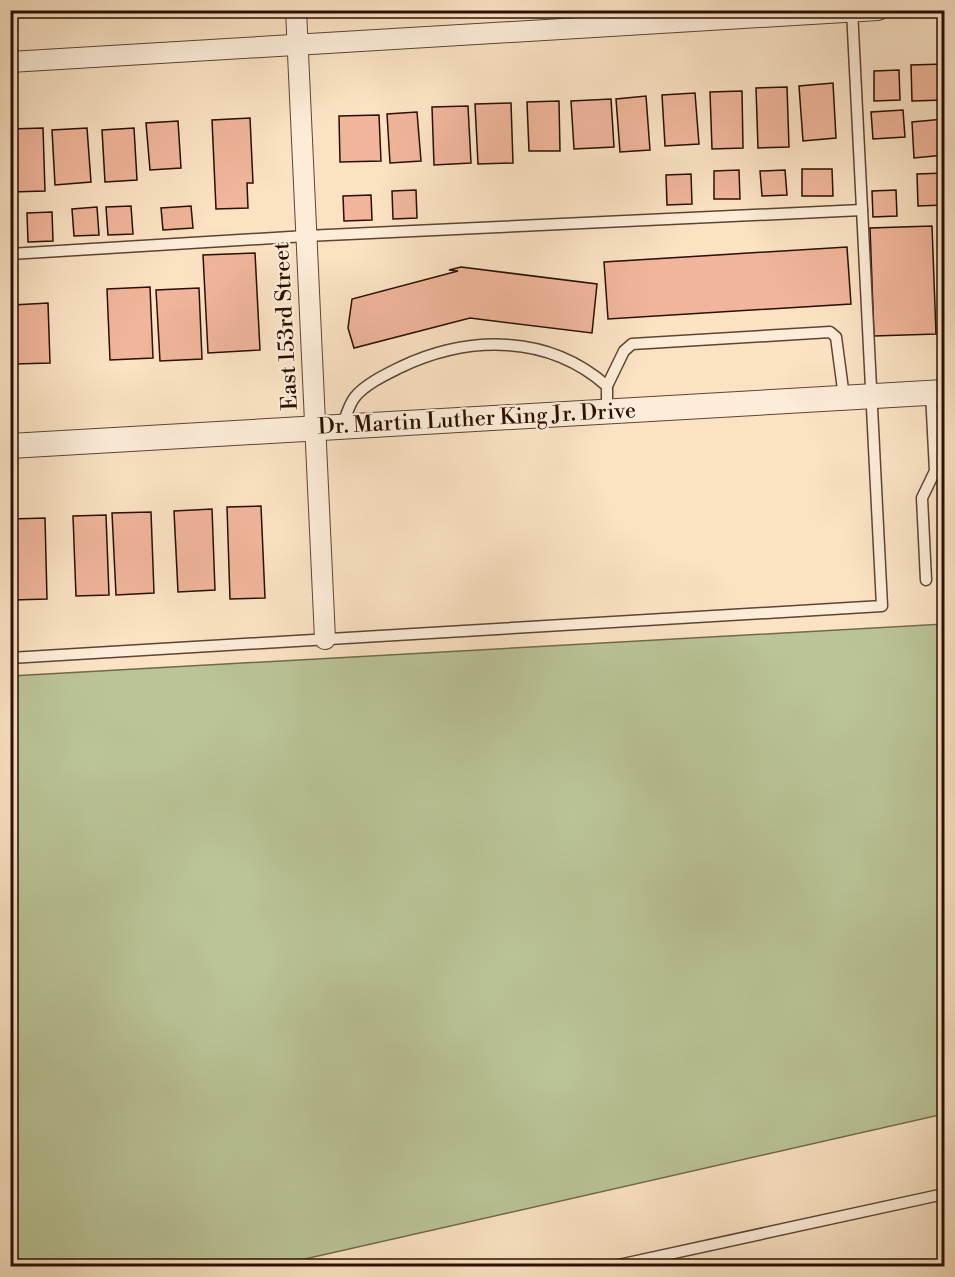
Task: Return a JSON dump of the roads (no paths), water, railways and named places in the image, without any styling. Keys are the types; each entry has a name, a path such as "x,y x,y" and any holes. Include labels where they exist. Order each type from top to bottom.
{"street":[{"name":"East 153rd Street","path":"296,10 325,639"},
{"path":"10,62 878,10"},
{"name":"Dr. Martin Luther King Jr. Drive","path":"10,446 938,392"}],"lane":[{"path":"10,658 882,606 852,11"},
{"path":"10,254 306,236 862,210"},
{"path":"607,411 607,386 624,351 632,344 830,332 836,337 844,397"},
{"path":"341,427 355,396 384,375 432,353 473,345 510,346 560,356 579,364 607,386"},
{"path":"926,580 922,498 940,471 938,392"},
{"path":"614,1266 945,1194"}]}
